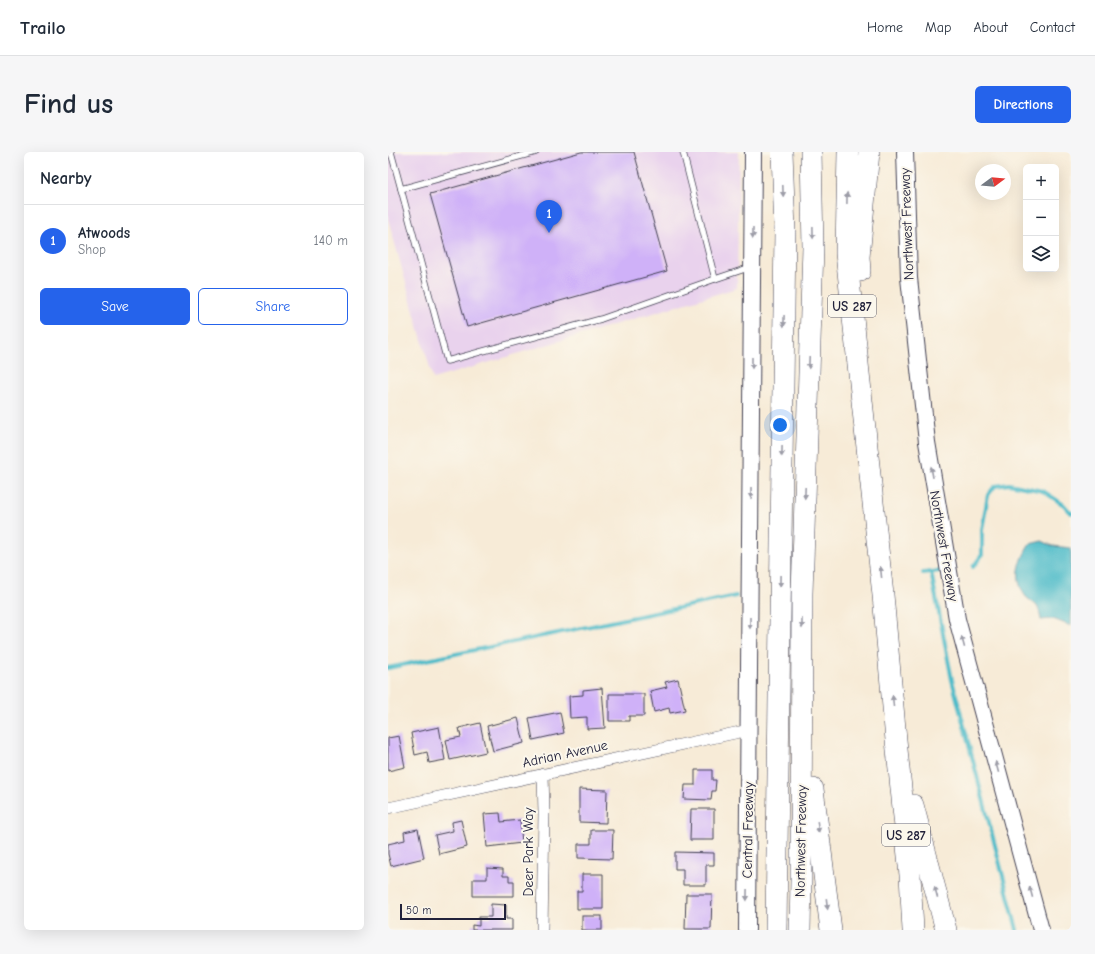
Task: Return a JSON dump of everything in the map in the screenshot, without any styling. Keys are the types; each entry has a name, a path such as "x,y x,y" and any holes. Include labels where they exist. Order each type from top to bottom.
{"highway":[{"path":"776,930 785,231 782,152"},
{"name":"Northwest Freeway","path":"800,930 802,872 802,594 813,246 811,152"},
{"name":"US 287","path":"848,152 846,253 884,595 896,740 910,875 913,930"},
{"path":"869,152 859,257 869,459"},
{"path":"802,705 831,930"},
{"path":"896,740 946,930"}],"main road":[{"name":"Central Freeway","path":"747,930 753,152"},
{"name":"Northwest Freeway","path":"905,152 909,278 926,434 957,619 1041,930"}],"street":[{"name":"Adrian Avenue","path":"388,808 749,730"},
{"name":"Deer Park Way","path":"542,930 544,814 543,774"}],"lane":[{"path":"391,152 447,361 601,319 753,267"},
{"path":"401,189 516,155 536,152"},
{"path":"683,152 715,279"}],"shaded area":[{"path":"388,152 739,152 737,288 433,379 388,219"}],"water":[{"path":"1042,541 1053,546 1071,548 1071,626 1053,619 1041,620 1037,606 1026,597 1022,590 1019,577 1020,563 1030,544"}],"building":[{"path":"581,152 634,152 667,271 467,327 430,194"},
{"path":"678,679 685,710 670,713 669,708 654,712 650,691 667,687 665,682"},
{"path":"602,688 605,728 587,729 587,717 570,718 569,696 583,695 583,690"},
{"path":"609,694 644,694 644,716 629,716 629,721 609,721"},
{"path":"560,712 564,733 533,740 529,718"},
{"path":"518,718 524,743 493,751 487,726"},
{"path":"480,723 486,752 450,760 446,740 461,737 459,728"},
{"path":"439,727 445,760 429,763 427,752 415,755 411,733"},
{"path":"399,736 405,767 388,771 388,738"},
{"path":"695,770 712,770 712,780 716,780 715,791 712,791 711,800 684,799 685,785 695,785"},
{"path":"579,789 607,790 606,823 579,822"},
{"path":"691,809 714,809 714,840 690,840"},
{"path":"500,813 501,822 520,820 522,843 487,847 484,814"},
{"path":"461,820 467,847 439,854 435,835 453,831 452,822"},
{"path":"418,829 424,858 391,866 388,854 388,844 405,840 404,832"},
{"path":"591,830 613,830 612,859 578,858 578,844 591,844"},
{"path":"675,852 714,853 714,865 706,865 706,885 683,885 683,869 675,869"},
{"path":"487,868 503,869 503,876 509,876 509,881 514,881 514,896 473,896 473,879 487,879"},
{"path":"582,874 603,874 603,909 577,909 577,891 582,891"},
{"path":"686,894 712,894 711,929 685,929"},
{"path":"491,904 506,905 506,919 512,919 512,930 472,930 472,925 479,926 479,917 491,917"},
{"path":"582,916 602,916 602,930 582,930"}],"waterway":[{"path":"973,567 982,555 982,530 988,495 995,486 1009,484 1043,491 1064,505 1071,513"},
{"path":"923,573 940,571"},
{"path":"931,572 952,680 1017,930"},
{"path":"388,668 736,596"}],"place":[{"name":"Atwoods","path":"549,233"}]}
